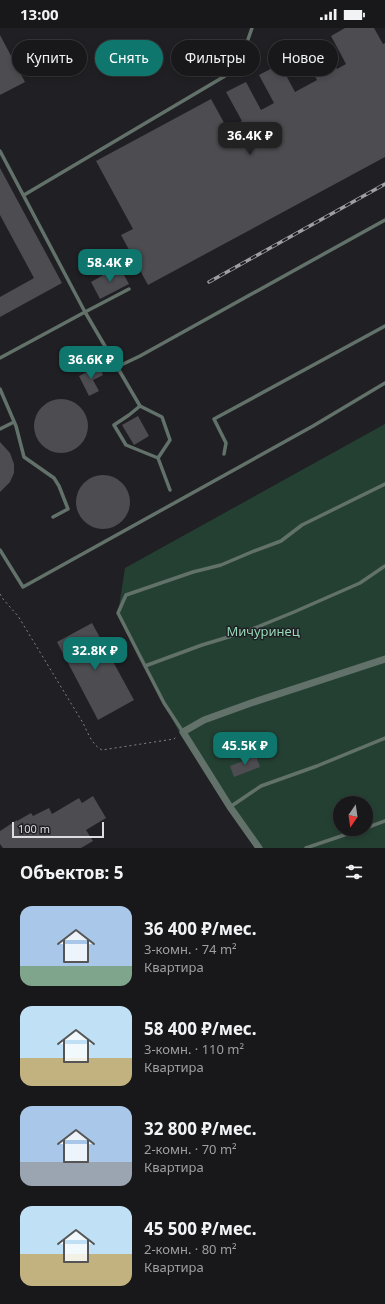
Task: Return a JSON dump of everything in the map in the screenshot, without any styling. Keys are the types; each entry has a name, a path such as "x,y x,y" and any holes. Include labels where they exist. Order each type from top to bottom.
{"street":[{"path":"260,848 230,807 183,732 204,720 385,659"}],"lane":[{"path":"24,195 225,76 245,48 252,28"},
{"path":"0,151 85,312 140,406 162,417 170,440 158,458"},
{"path":"117,367 140,356 385,220"},
{"path":"0,358 129,289"},
{"path":"224,454 226,444 214,419 385,326"},
{"path":"0,550 23,587 313,426 385,383"},
{"path":"0,389 14,422 24,457 54,478 62,492 68,509 53,517"},
{"path":"140,406 114,425 126,445 158,458 170,490"},
{"path":"0,428 14,422"},
{"path":"183,732 164,703 118,613 126,595 193,572 221,566 254,550 280,541 302,525 385,484"},
{"path":"145,666 202,645 245,632 294,612 360,583 385,566"},
{"path":"230,807 261,786 317,766 385,738"},
{"path":"373,825 385,821"},
{"path":"306,848 341,836"}],"path":[{"path":"0,594 18,616 84,723 97,748 102,750 174,739 183,732"}],"green space":[{"name":"Мичуринец","path":"385,424 385,848 255,848 181,736 118,613 125,568"}],"building":[{"path":"345,28 374,28 383,44 385,43 385,157 148,285 121,235 133,229 96,161 211,99 227,128 242,121 226,92 246,82 261,110 274,103 260,76 268,70 268,76 286,76 295,92 317,80 315,76 338,76 338,68 346,64 338,49 338,40 333,40 331,36"},
{"path":"0,35 12,58 12,76 22,76 25,82 0,95"},
{"path":"0,168 62,283 0,317 0,297 34,278 0,215"},
{"path":"119,266 129,284 100,299 91,282"},
{"path":"99,366 103,375 93,380 99,391 89,396 79,376"},
{"path":"61,399 71,401 80,407 86,416 88,426 86,436 80,445 71,451 61,453 51,451 42,445 36,436 34,426 36,416 42,407 51,401"},
{"path":"138,416 149,436 134,445 122,425"},
{"path":"0,442 10,453 14,464 14,473 10,482 0,492"},
{"path":"103,475 113,477 122,483 128,492 130,502 128,512 122,521 113,527 103,529 93,527 84,521 78,512 76,502 78,492 84,483 93,477"},
{"path":"92,623 134,700 98,720 57,642"},
{"path":"256,756 260,767 234,777 230,766"},
{"path":"93,796 106,818 86,830 93,841 81,848 3,848 0,844 0,831 17,820 31,813 33,816 49,808 52,814 79,798 82,803"}],"railway":[{"path":"209,282 385,184"}]}
